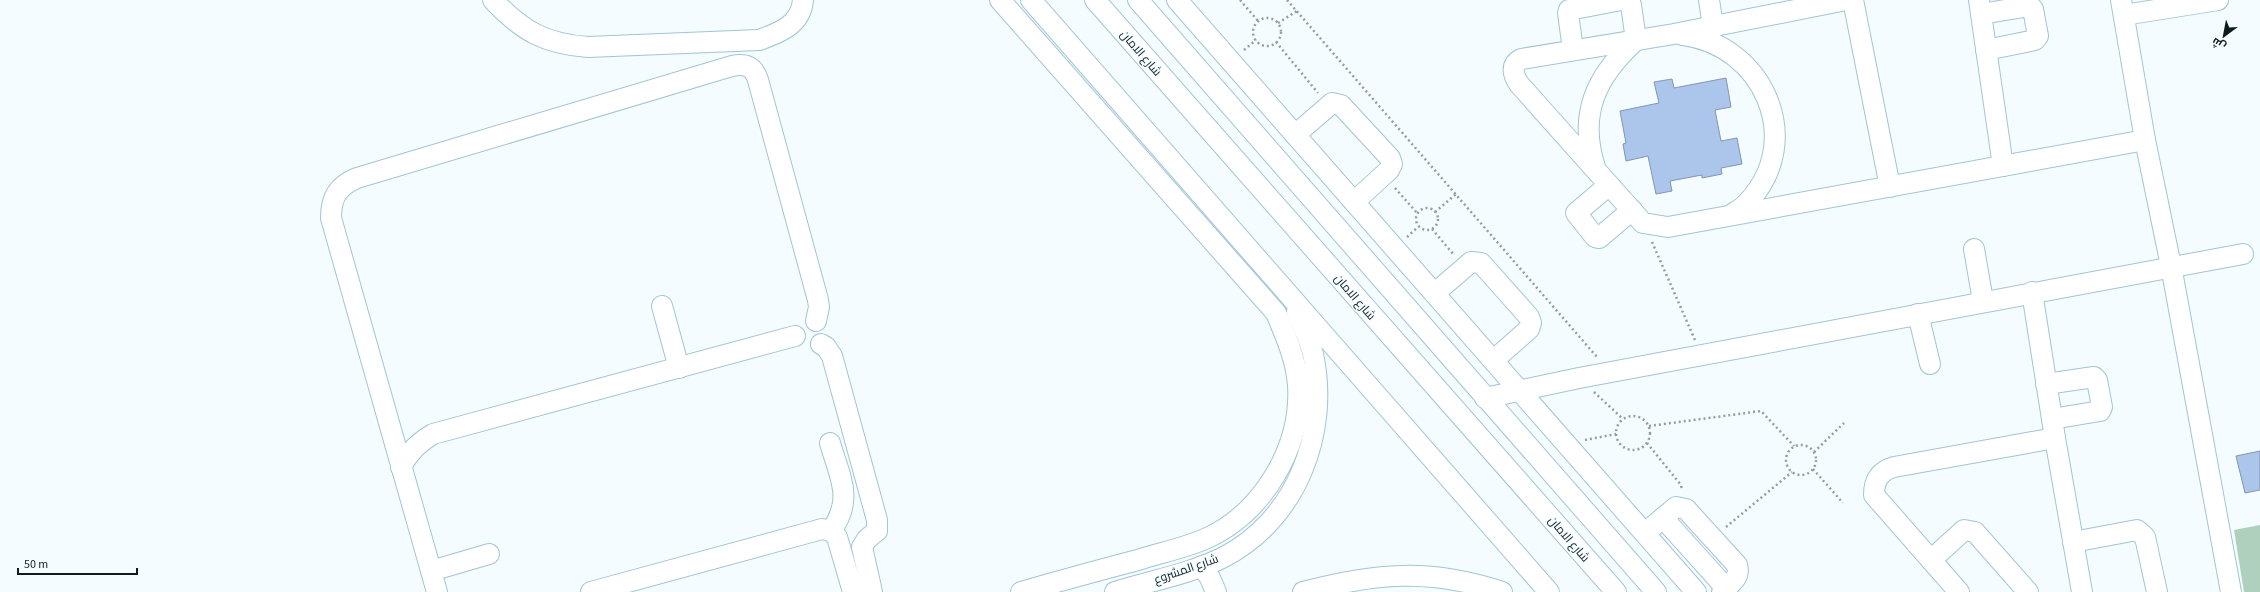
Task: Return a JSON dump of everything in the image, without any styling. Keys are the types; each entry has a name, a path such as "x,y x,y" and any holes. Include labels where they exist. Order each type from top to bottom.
{"street":[{"path":"493,0 524,29 544,40 566,46 588,47 759,40 785,31 802,9 803,0"},
{"path":"1000,0 1276,313 1291,348 1298,386 1295,424 1284,460 1264,492 1237,519 1205,539 1021,592"},
{"path":"1030,0 1550,592"},
{"name":"شارع الامان","path":"1095,0 1213,137 1616,592"},
{"path":"1138,0 1656,592"},
{"path":"1177,0 1696,592"},
{"path":"1574,50 1568,13 1569,10 1621,0"},
{"path":"1625,0 1631,5 1636,40"},
{"path":"1709,0 1713,26"},
{"path":"1846,0 1766,8 1713,26 1674,34 1521,59 1515,65 1513,73 1519,84 1638,217 1668,228 2145,140"},
{"path":"1853,0 1890,187"},
{"path":"2218,0 2123,8 2145,140 2171,266 2231,592"},
{"path":"1986,50 2035,40 2038,36 2030,6 1980,7 1986,50 2003,166"},
{"path":"1674,34 1697,37 1726,49 1755,74 1766,94 1774,124 1775,140 1771,162 1762,184 1748,202 1730,216"},
{"path":"1595,169 1588,147 1588,122 1593,99 1603,76 1614,62 1636,40"},
{"path":"437,592 331,218 331,205 336,193 345,183 364,176 741,64 756,72 818,300 818,314 816,321"},
{"path":"1295,135 1332,103 1341,105 1390,158 1392,164 1389,170 1354,202"},
{"path":"1213,137 1238,116"},
{"path":"1609,185 1576,213 1595,237 1599,238 1638,217"},
{"path":"1974,248 1983,301"},
{"path":"1485,398 1519,389 1983,301 2243,254"},
{"path":"1435,293 1472,262 1481,263 1529,317 1531,323 1529,329 1494,360"},
{"path":"2032,292 2053,428 2082,592"},
{"name":"شارع المشروع","path":"1115,592 1202,566 1240,547 1272,518 1298,479 1316,430 1318,410 1316,371 1313,352 1290,296"},
{"path":"662,306 679,368"},
{"path":"1918,314 1930,364"},
{"path":"804,321 816,321 824,331 821,344 816,348 802,347 795,336 795,330 804,321"},
{"path":"401,467 408,453 419,442 433,434 795,336"},
{"path":"821,344 826,346 832,356 878,520 877,532 867,539 862,547 872,592"},
{"path":"1959,592 1874,495 1876,480 1881,473 1894,467 2053,428 2100,411 2102,407 2097,380 2094,377 2046,384"},
{"path":"388,422 402,430 417,434 433,434"},
{"path":"830,443 843,486 844,502 840,518 831,531"},
{"path":"1542,509 1566,489"},
{"path":"1645,533 1670,513 1686,509 1737,565 1739,572 1737,578 1724,590 1670,513"},
{"path":"591,592 822,529 831,531 838,537 853,592"},
{"path":"1931,560 1964,530 1970,530 1975,532 2028,592"},
{"path":"2073,542 2137,530 2142,532 2145,537 2157,592"},
{"path":"431,571 489,554"},
{"path":"1202,566 1210,578 1216,592"},
{"path":"1303,592 1366,577 1400,575 1435,576 1469,582 1502,592"}],"path":[{"path":"1240,0 1258,21"},
{"path":"1287,0 1611,372"},
{"path":"1278,23 1297,11"},
{"path":"1268,18 1278,23 1281,33 1276,42 1266,45 1256,40 1253,30 1258,21 1268,18"},
{"path":"1276,42 1329,106"},
{"path":"1389,170 1389,181 1417,213"},
{"path":"1435,212 1456,194"},
{"path":"1426,208 1435,212 1438,221 1432,229 1422,230 1418,227 1415,218 1417,213 1426,208"},
{"path":"1638,217 1702,355"},
{"path":"1432,229 1454,255 1472,262"},
{"path":"1579,378 1624,419"},
{"path":"1648,426 1761,411 1794,446"},
{"path":"1635,416 1645,421 1648,426 1650,432 1647,443 1642,447 1631,450 1621,445 1616,434 1616,428 1624,419 1635,416"},
{"path":"1814,452 1844,423"},
{"path":"1567,444 1616,434"},
{"path":"1647,443 1681,485 1681,497 1670,513"},
{"path":"1805,445 1814,452 1816,464 1813,469 1803,475 1792,472 1786,461 1786,456 1794,446 1805,445"},
{"path":"1813,469 1843,503"},
{"path":"1714,538 1792,472"}],"green space":[{"path":"2260,525 2260,592 2244,592 2234,530"}],"building":[{"path":"1726,78 1731,107 1715,110 1721,141 1737,138 1742,164 1721,168 1722,174 1702,178 1702,175 1670,181 1672,191 1656,194 1648,156 1626,161 1623,144 1626,143 1620,111 1659,103 1654,82 1672,79 1674,88"},
{"path":"2260,451 2260,490 2245,493 2236,456"}]}
